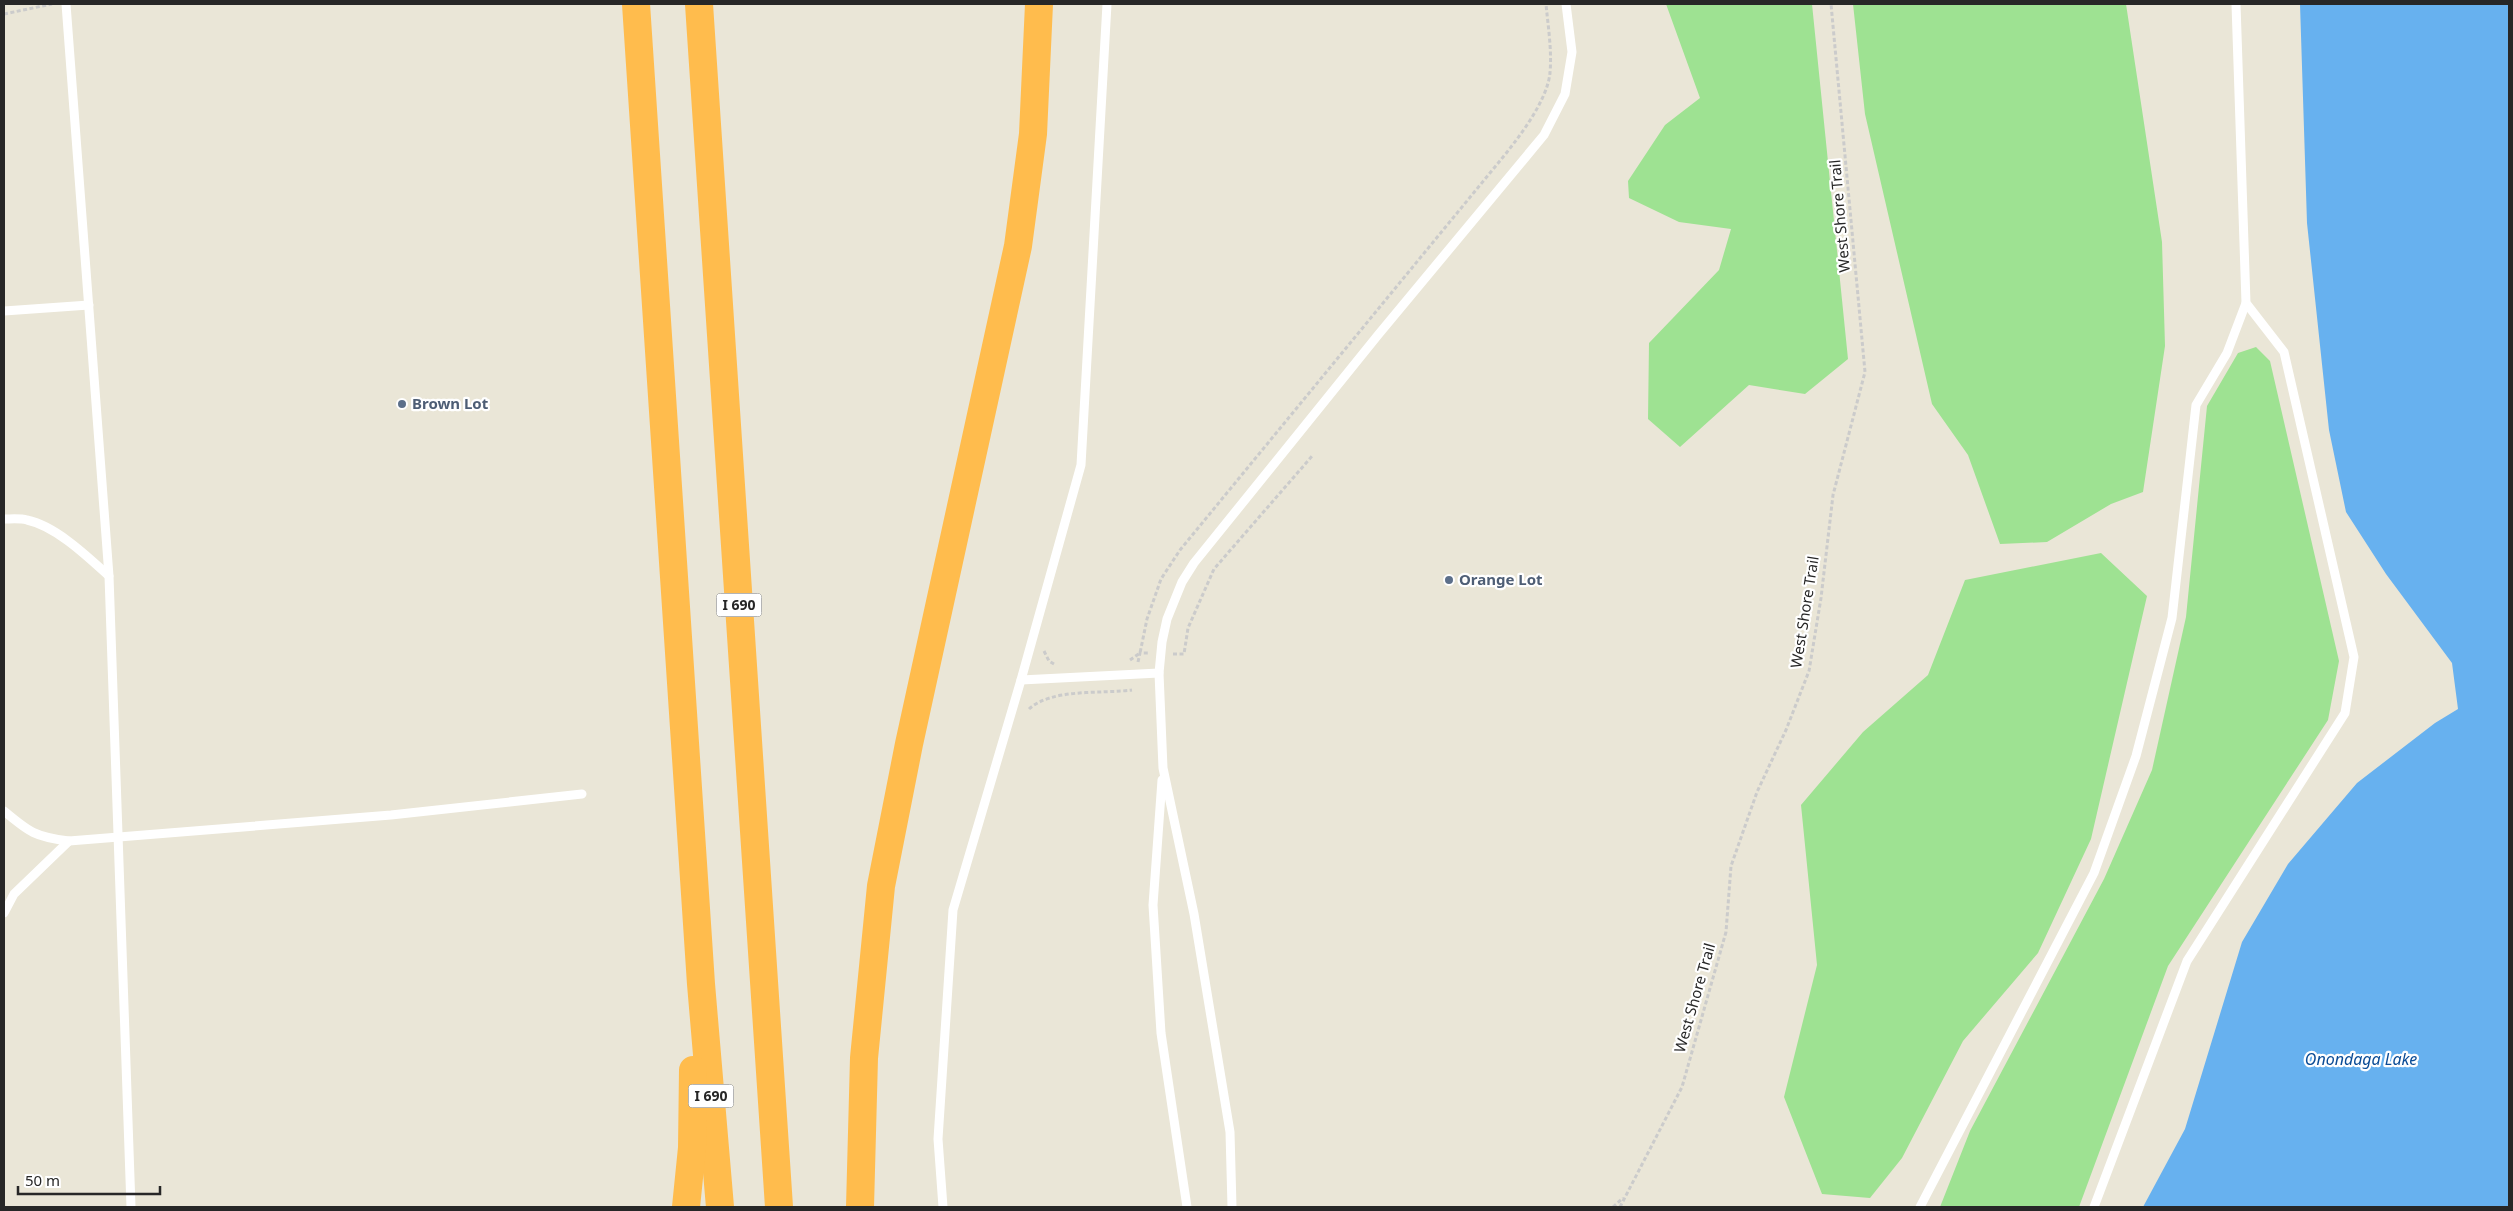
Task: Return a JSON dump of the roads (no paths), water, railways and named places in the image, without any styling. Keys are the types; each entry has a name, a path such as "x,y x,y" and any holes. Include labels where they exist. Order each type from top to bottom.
{"highway":[{"name":"I 690","path":"636,4 701,984 720,1207"},
{"name":"I 690","path":"699,4 779,1207"},
{"path":"860,1207 864,1058 881,886 909,744 1018,246 1033,134 1039,4"},
{"path":"686,1207 692,1148 693,1042 701,984"}],"lane":[{"path":"66,4 110,576 131,1207"},
{"path":"943,1207 938,1139 953,910 1021,680 1081,465 1107,4"},
{"path":"1187,1207 1161,1033 1153,905 1163,768 1159,673 1167,619 1182,582 1194,563 1378,335 1544,135 1565,94 1572,52 1566,4"},
{"path":"1920,1207 2094,873 2136,756 2172,618 2196,405 2227,353 2246,303 2236,4"},
{"path":"2094,1207 2187,961 2345,713 2354,657 2284,352 2246,303"},
{"path":"4,310 88,305"},
{"path":"4,519 27,520 42,526 84,553 110,576"},
{"path":"1021,680 1159,673"},
{"path":"1163,768 1194,914 1230,1132 1232,1207"},
{"path":"4,811 30,833 45,838 69,841 391,815 582,794"},
{"path":"4,913 14,894 69,841"}],"water":[{"name":"Onondaga Lake","path":"2300,4 2509,4 2509,1207 2143,1207 2185,1129 2242,942 2288,864 2357,783 2435,723 2458,709 2452,663 2386,574 2346,512 2329,430 2307,223"}],"place":[{"name":"Brown Lot","path":"402,404"},
{"name":"Orange Lot","path":"1449,580"}]}
